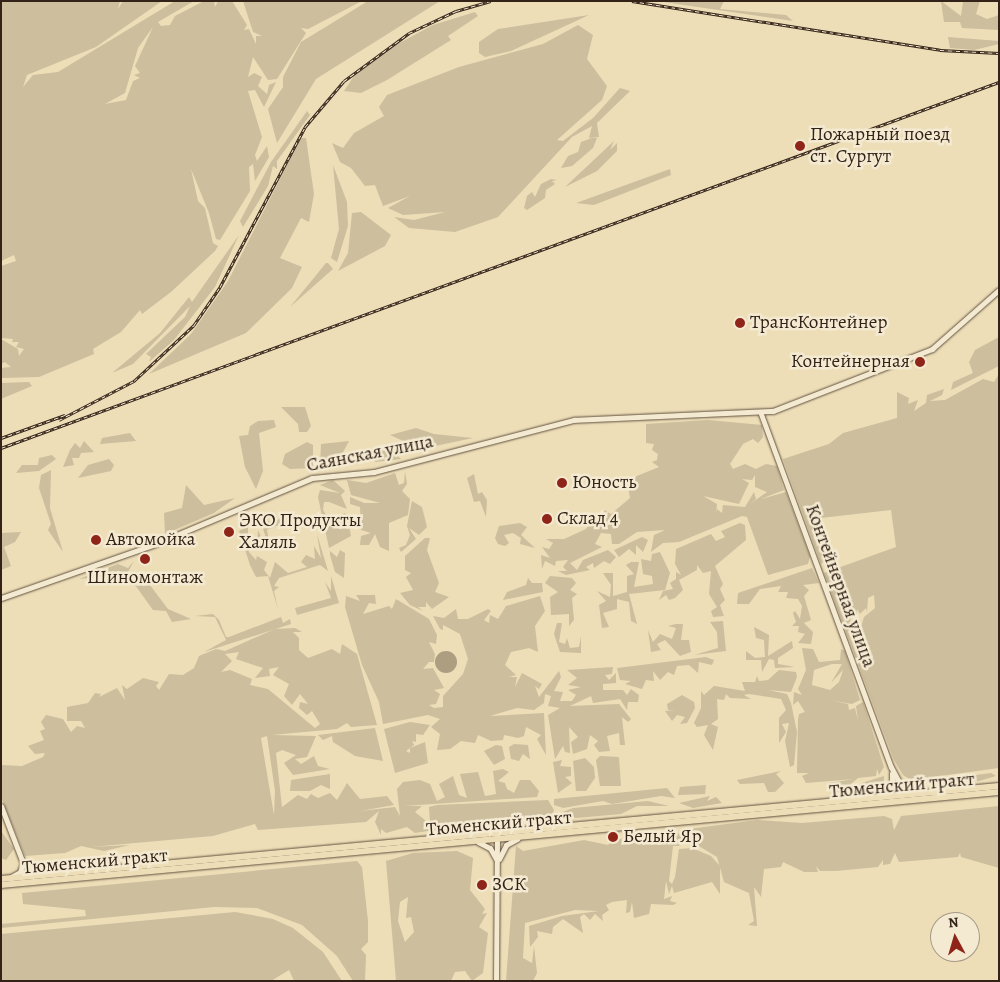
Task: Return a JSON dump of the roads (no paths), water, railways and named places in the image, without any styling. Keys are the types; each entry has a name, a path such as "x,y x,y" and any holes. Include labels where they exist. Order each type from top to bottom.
{"main road":[{"name":"Тюменский тракт","path":"2,881 62,874 497,836 999,786"},
{"name":"Тюменский тракт","path":"2,881 474,841 497,836 521,838 999,792"}],"street":[{"name":"Саянская улица","path":"1,598 155,544 312,478 374,472 574,420 761,414 922,355 943,342 999,290"},
{"name":"Контейнерная улица","path":"761,414 891,768 900,784 914,794"},
{"name":"Контейнерная улица","path":"880,797 892,787 891,768"},
{"path":"1,806 23,863 36,873 62,874"},
{"path":"496,981 497,836"},
{"path":"498,862 506,845 521,838"},
{"path":"474,841 490,848 498,862"},
{"path":"2,881 18,874 23,863"}],"railway":[{"path":"59,420 134,381 194,325 220,287 305,127 344,81 409,33 456,11 491,1"},
{"path":"632,1 940,50 999,53"},
{"path":"1,448 999,82"},
{"path":"1,438 65,415"}],"place":[{"name":"Пожарный поезд ст. Сургут","path":"800,146"},
{"name":"ТрансКонтейнер","path":"740,323"},
{"name":"Контейнерная","path":"920,362"},
{"name":"Юность","path":"562,483"},
{"name":"Склад 4","path":"547,519"},
{"name":"ЭКО Продукты Халяль","path":"229,532"},
{"name":"Автомойка","path":"96,540"},
{"name":"Шиномонтаж","path":"145,559"},
{"name":"Белый Яр","path":"613,837"},
{"name":"ЗСК","path":"482,885"}]}
